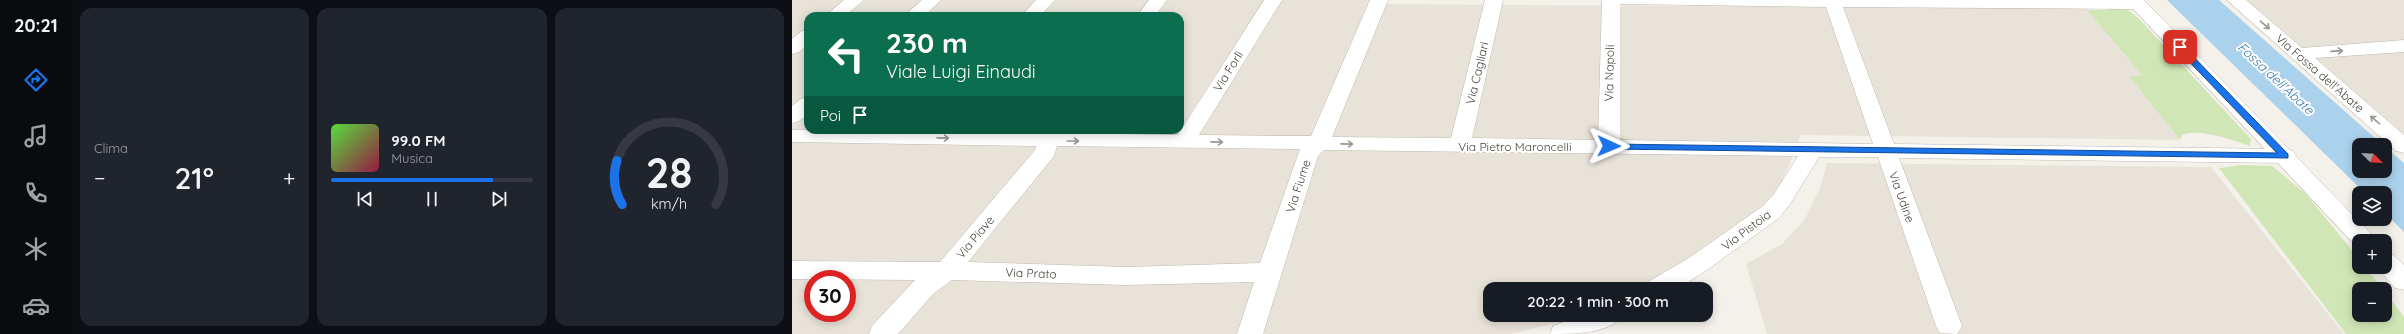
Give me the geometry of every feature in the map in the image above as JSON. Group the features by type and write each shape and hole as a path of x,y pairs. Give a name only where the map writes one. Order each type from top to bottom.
{"street":[{"path":"839,12 855,0"},
{"path":"917,12 932,0"},
{"path":"1034,12 1046,0"},
{"path":"1149,12 1158,0"},
{"name":"Via Forlì","path":"1184,142 1273,0"},
{"name":"Via Fiume","path":"1250,334 1308,153 1318,143 1379,0"},
{"name":"Via Cagliari","path":"1460,146 1494,0"},
{"name":"Via Napoli","path":"1609,146 1610,0"},
{"path":"1625,0 2136,2 2359,234"},
{"name":"Via Fossa dell'Abate","path":"2236,0 2404,146"},
{"name":"Via Udine","path":"1832,1 1949,326"},
{"path":"792,48 804,39"},
{"path":"2298,54 2404,46"},
{"path":"792,117 804,106"},
{"name":"Via Pietro Maroncelli","path":"792,136 913,134 1051,135 1184,142 1460,146 1609,146 2285,156"},
{"name":"Via Piave","path":"882,334 924,287 947,270 1046,151 1051,135"},
{"name":"Via Pistoia","path":"1668,282 1698,264 1771,212 1782,199 1813,149"},
{"path":"2392,268 2404,281"},
{"name":"Via Prato","path":"792,270 947,270 1126,276 1270,272"},
{"path":"1563,334 1593,322"}],"shaded area":[{"path":"792,0 1376,0 1375,4 1846,7 2079,0 2142,75 2130,76 2180,140 1801,135 1775,199 1657,282 1483,282 1483,322 1559,322 1511,334 792,334"},
{"path":"2236,0 2404,0 2404,146"},
{"path":"1827,163 2211,167 2344,334 1767,334 1746,264 1782,244 1805,219 1820,188"}],"green space":[{"path":"2116,5 2126,8 2139,19 2251,139 2250,146 2225,138 2198,133 2182,135 2180,140 2129,76 2142,75 2087,10 2106,10"},
{"path":"2243,165 2272,166 2305,193 2352,250 2352,274 2371,274 2377,282 2352,282 2352,322 2392,322 2392,301 2404,317 2404,334 2346,334 2219,168"}],"water":[{"name":"Fossa dell'Abate","path":"2167,0 2219,0 2375,138 2352,138 2352,178 2392,178 2392,153 2404,163 2404,232 2392,220 2392,186 2358,186"}],"route":[{"path":"1609,146 2285,156 2180,47"}]}
